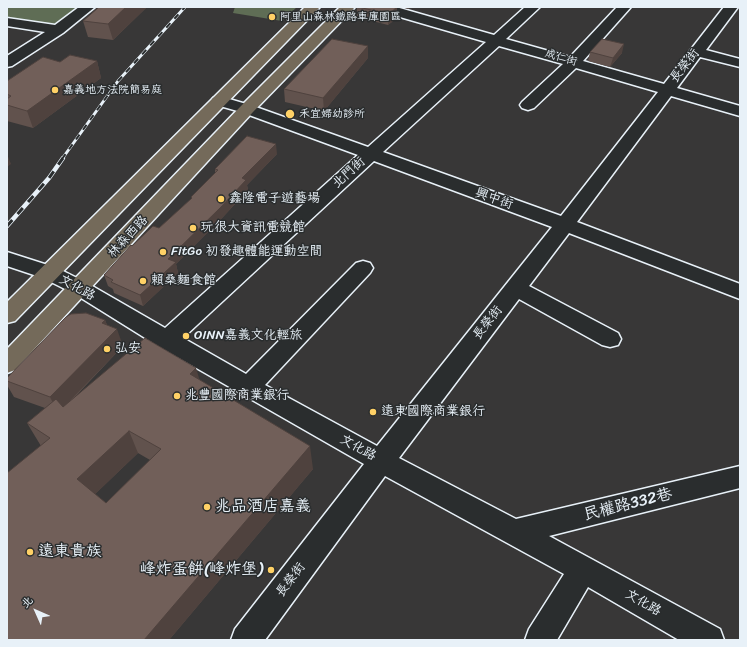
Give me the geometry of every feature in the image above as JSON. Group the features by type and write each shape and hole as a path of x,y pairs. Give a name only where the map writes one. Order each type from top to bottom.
{"main road":[{"path":"7,315 313,7"},
{"name":"林森西路","path":"7,364 247,109 348,7"}],"street":[{"path":"7,63 58,30 88,7"},
{"name":"成仁街","path":"381,7 740,111"},
{"name":"北門街","path":"166,340 533,7"},
{"path":"528,105 574,62 624,7"},
{"name":"長榮街","path":"246,640 380,461 516,288 731,7"},
{"path":"7,22 58,30"},
{"path":"696,52 740,63"},
{"path":"219,101 247,109"},
{"name":"興中街","path":"247,109 564,224 740,292"},
{"name":"文化路","path":"7,259 50,273 80,288 166,340 380,461 516,532 708,640"},
{"path":"248,387 363,268"},
{"path":"516,288 610,339"},
{"name":"民權路332巷","path":"516,532 740,477"},
{"path":"540,640 583,569"}],"green space":[{"path":"7,7 81,7 56,27 7,22"},
{"name":"阿里山森林鐵路車庫園區","path":"235,7 297,7 282,21 233,13"}],"building":[{"path":"99,7 126,7 108,24 83,21"},
{"path":"358,7 397,7 389,14"},
{"path":"332,39 368,46 323,98 284,89"},
{"path":"602,39 624,44 613,58 590,52"},
{"path":"70,55 97,61 27,111 7,105 7,99 11,96 7,94 7,81 43,57 60,62"},
{"path":"247,136 276,144 242,178 246,180 221,207 168,259 176,262 140,295 111,282 113,280 104,275 131,245 132,246 153,226 159,228 192,198 191,197 218,170 215,169"},
{"path":"86,313 105,320 102,323 117,329 50,397 7,381 7,378 66,317 71,314"},
{"path":"145,338 196,368 190,374 310,446 144,640 7,640 7,473 50,438 27,423 56,399 63,407","holes":["129,431 161,449 106,503 77,479"]}],"railway":[{"path":"62,159 118,81 185,7"},
{"path":"7,226 49,178 63,158"}],"place":[{"name":"阿里山森林鐵路車庫園區","path":"272,17"},
{"name":"嘉義地方法院簡易庭","path":"55,90"},
{"name":"禾宜婦幼診所","path":"290,114"},
{"name":"鑫隆電子遊藝場","path":"221,199"},
{"name":"玩很大資訊電競館","path":"193,228"},
{"name":"FitGo 初發趣體能運動空間","path":"163,252"},
{"name":"賴桑麵食館","path":"143,281"},
{"name":"OINN嘉義文化輕旅","path":"186,336"},
{"name":"弘安","path":"107,349"},
{"name":"兆豐國際商業銀行","path":"177,396"},
{"name":"遠東國際商業銀行","path":"373,412"},
{"name":"兆品酒店嘉義","path":"207,507"},
{"name":"遠東貴族","path":"30,552"},
{"name":"峰炸蛋餅(峰炸堡)","path":"271,570"}]}
